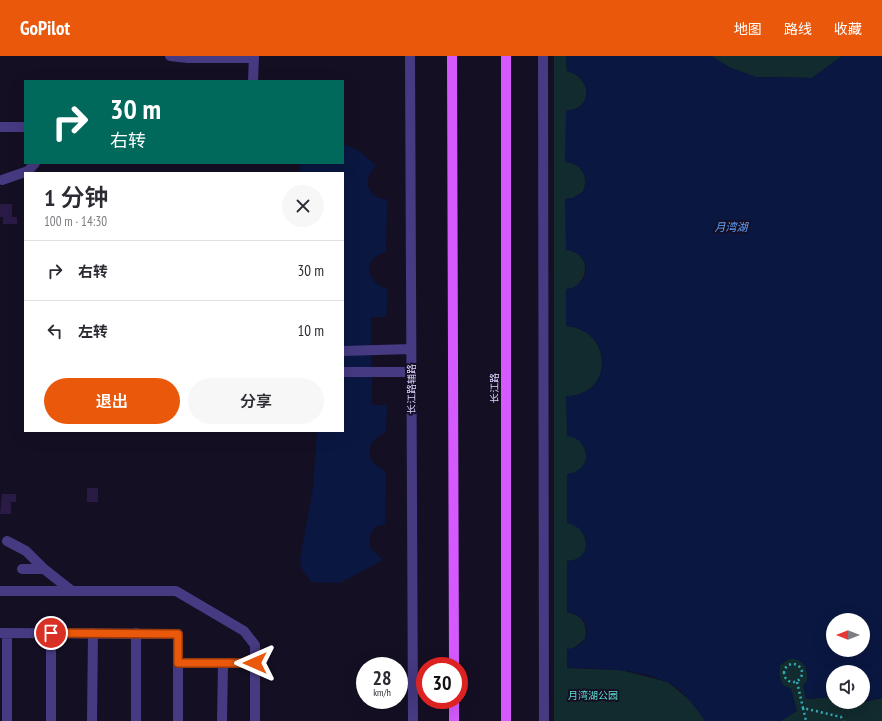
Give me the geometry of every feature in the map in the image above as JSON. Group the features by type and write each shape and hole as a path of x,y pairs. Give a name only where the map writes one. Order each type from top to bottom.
{"main road":[{"path":"452,56 454,657"},
{"name":"长江路","path":"506,56 506,721"},
{"path":"454,709 454,721"}],"street":[{"path":"175,56 254,57 253,80"},
{"name":"长江路辅路","path":"410,56 413,721"},
{"path":"543,56 544,721"},
{"path":"0,127 24,127"},
{"path":"25,172 35,164"},
{"path":"2,180 24,172"},
{"path":"344,350 411,349"},
{"path":"344,372 411,372"},
{"path":"6,541 26,551 44,569 72,591"},
{"path":"22,569 44,569"},
{"path":"0,591 176,591 244,631 255,645 255,721"},
{"path":"7,721 4,633 178,634 178,721"},
{"path":"51,633 51,721"},
{"path":"92,633 92,721"},
{"path":"136,633 136,721"},
{"path":"178,663 255,663"},
{"path":"222,721 223,663"}],"path":[{"path":"792,663 800,666 803,671 803,675 797,682 787,680 784,675 784,670 792,663"},
{"path":"797,682 806,721"},
{"path":"803,708 841,717 843,721"}],"green space":[{"name":"月湾湖公园","path":"554,56 566,56 567,71 575,74 581,80 585,86 586,92 585,99 581,105 575,109 566,111 572,162 580,167 585,178 583,192 573,198 566,199 574,251 583,259 585,270 581,281 572,289 566,326 582,330 593,338 600,349 602,362 600,375 593,385 582,393 566,396 574,436 580,441 586,453 584,464 581,468 576,472 568,474 574,524 583,534 586,541 586,547 581,557 575,560 567,561 567,612 577,615 583,621 586,634 585,639 574,648 567,668 621,670 668,682 693,703 705,721 554,721"},
{"path":"711,56 842,56 812,78 756,77 731,68"},
{"path":"790,658 797,659 802,662 807,672 808,679 807,699 826,698 826,709 870,709 870,701 882,698 882,721 781,721 797,710 787,688 782,684 779,675 780,665"}],"water":[{"name":"月湾湖","path":"566,56 711,56 731,68 756,77 812,78 842,56 882,56 882,698 870,700 870,665 826,665 826,698 806,699 803,686 808,679 806,667 800,661 790,659 780,665 779,677 784,686 791,688 797,711 781,721 705,721 678,689 673,685 655,677 617,670 567,668 567,649 576,647 582,643 586,637 587,631 586,624 582,619 576,614 567,612 567,561 575,560 581,556 585,550 586,544 585,537 581,531 575,526 567,523 567,474 576,472 582,467 586,455 585,448 581,442 575,438 567,436 566,396 582,393 594,385 600,375 602,362 600,349 593,338 582,330 566,326 566,289 575,287 581,282 585,277 586,270 585,263 581,257 575,252 566,250 565,199 573,198 583,192 585,186 583,172 580,168 571,163 565,162 566,111 575,109 581,105 585,99 586,92 585,86 575,74 567,71"},
{"path":"344,144 358,150 377,166 373,169 369,177 368,187 373,194 379,198 387,199 386,252 373,259 369,270 371,276 380,286 388,289 386,317 371,317 372,405 387,405 386,433 379,436 374,441 370,452 374,463 386,471 385,524 375,527 370,536 370,548 383,560 340,583 311,582 301,568 300,559 313,488 317,432 344,432 344,172 299,172 300,164 344,164"}],"building":[{"path":"0,204 12,204 12,217 17,217 17,224 3,224 3,217 0,217"},
{"path":"87,488 98,488 98,502 87,502"},
{"path":"2,494 16,494 16,502 11,502 11,514 0,514"}],"route":[{"path":"51,633 178,634 178,663 255,663"}]}
